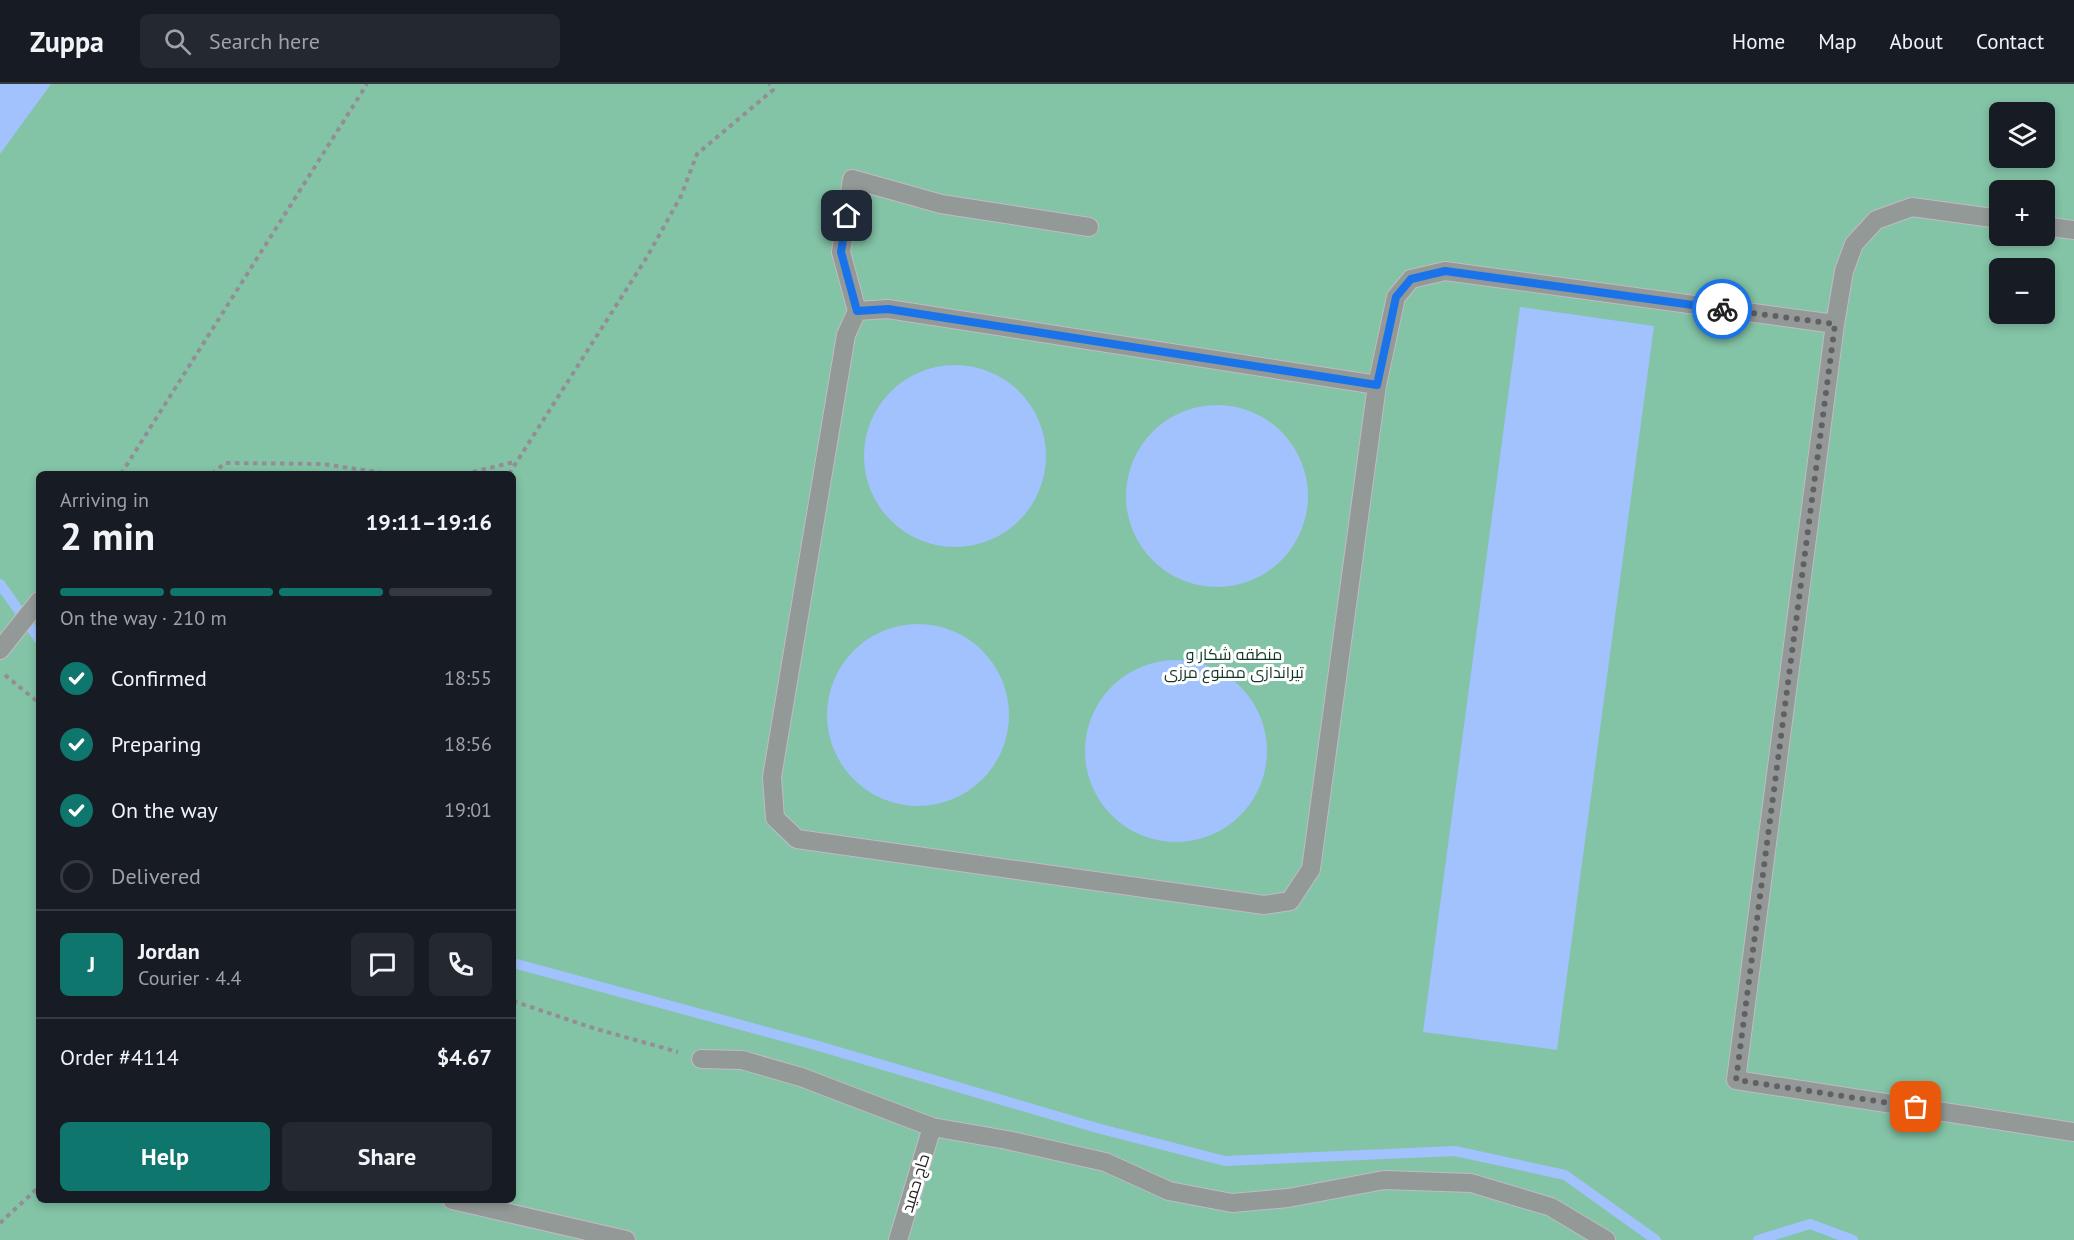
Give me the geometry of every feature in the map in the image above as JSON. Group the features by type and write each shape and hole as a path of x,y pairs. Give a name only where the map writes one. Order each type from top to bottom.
{"street":[{"path":"1089,227 942,204 852,179 841,252 857,311 846,336 772,777 775,818 797,839 1264,905 1290,901 1311,869 1377,385 1396,297 1411,279 1445,271 1835,324"},
{"path":"1989,218 1912,207 1876,220 1854,243 1844,271 1835,324 1736,1080 2074,1132"},
{"path":"2055,227 2074,230"},
{"path":"857,311 888,309 1377,385"},
{"path":"1,650 36,605"},
{"path":"700,1059 741,1060 781,1071 932,1127 1007,1140 1105,1162 1169,1191 1232,1203 1288,1198 1384,1180 1472,1183 1551,1207 1606,1240"},
{"name":"حاج حمید","path":"898,1240 932,1127"},
{"path":"465,1203 626,1240"}],"path":[{"path":"123,471 367,84"},
{"path":"510,471 590,350 647,257 681,196 697,154 773,90 769,84"},
{"path":"477,471 515,462"},
{"path":"217,471 225,464 323,464 370,471"},
{"path":"0,671 36,701"},
{"path":"516,1002 592,1028 700,1059"},
{"path":"0,1223 36,1190"}],"green space":[{"name":"منطقه شکار و تیراندازی ممنوع مرزی","path":"0,84 2074,84 2074,1240 0,1240"}],"water":[{"path":"0,84 51,84 0,154"},
{"path":"1520,307 1654,326 1557,1050 1423,1032"},
{"path":"955,365 973,366 990,372 1006,380 1020,391 1031,405 1039,421 1045,438 1045,474 1039,491 1031,507 1020,521 1006,532 990,540 973,546 955,547 937,546 920,540 904,532 890,521 879,507 871,491 865,474 864,456 865,438 871,421 879,405 890,391 904,380 920,372 937,366"},
{"path":"1217,405 1235,406 1252,412 1268,420 1282,431 1293,445 1301,461 1307,478 1307,514 1301,531 1293,547 1282,561 1268,572 1252,580 1235,586 1217,587 1199,586 1182,580 1166,572 1152,561 1141,547 1133,531 1127,514 1126,496 1127,478 1133,461 1141,445 1152,431 1166,420 1182,412 1199,406"},
{"path":"918,624 936,625 953,631 969,639 983,650 994,664 1002,680 1008,697 1008,733 1002,750 994,766 983,780 969,791 953,799 936,805 918,806 900,805 883,799 867,791 853,780 842,766 834,750 828,733 827,715 828,697 834,680 842,664 853,650 867,639 883,631 900,625"},
{"path":"1176,660 1194,661 1211,667 1227,675 1241,686 1252,700 1260,716 1266,733 1266,769 1260,786 1252,802 1241,816 1227,827 1211,835 1194,841 1176,842 1158,841 1141,835 1125,827 1111,816 1100,802 1092,786 1086,769 1085,751 1086,733 1092,716 1100,700 1111,686 1125,675 1141,667 1158,661"}],"waterway":[{"path":"0,584 36,635"},
{"path":"516,964 815,1045 1097,1128 1225,1161 1455,1151 1565,1175 1656,1240"},
{"path":"1758,1240 1810,1224 1853,1240"}],"way so far":[{"path":"1722,309 1835,324 1736,1080 1916,1107"}],"route":[{"path":"847,216 841,252 857,311 888,309 1377,385 1396,297 1411,279 1445,271 1722,309"}]}
